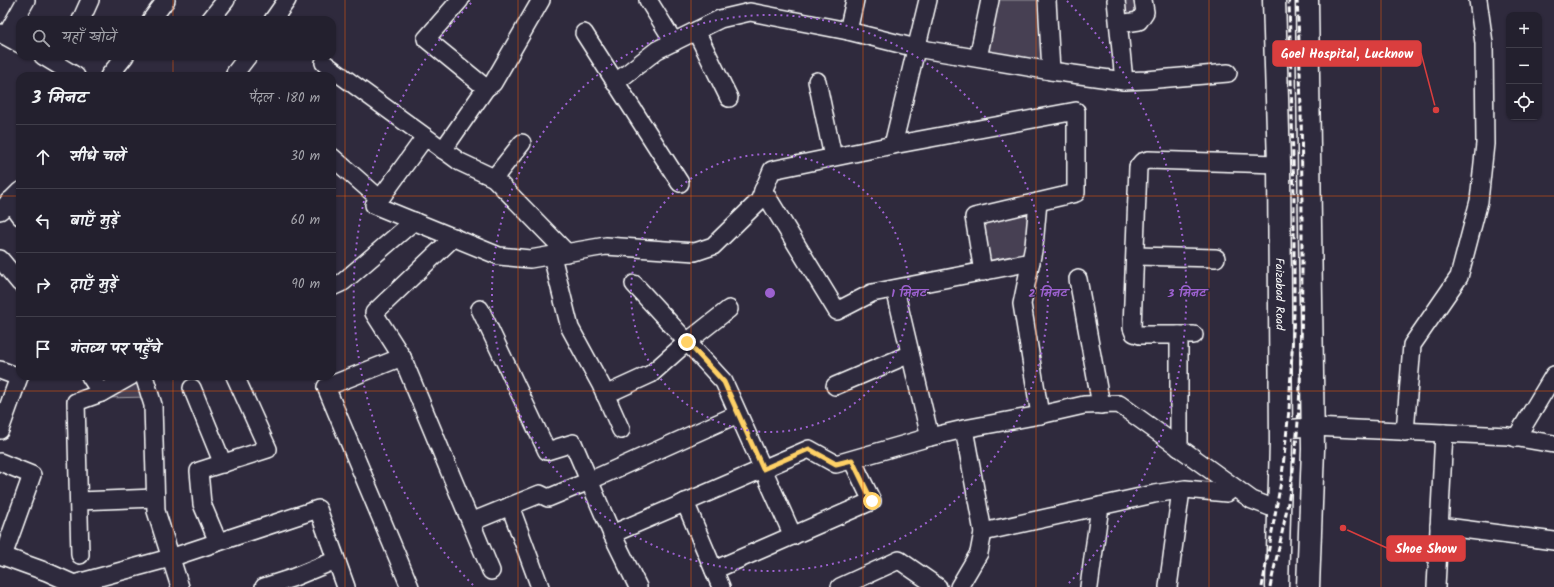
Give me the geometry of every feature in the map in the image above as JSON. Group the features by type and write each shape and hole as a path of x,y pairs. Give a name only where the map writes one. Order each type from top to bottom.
{"main road":[{"name":"Faizabad Road","path":"1274,0 1279,164 1281,429 1276,587"},
{"path":"1307,0 1313,427 1308,587"}],"street":[{"path":"19,16 26,0"},
{"path":"82,16 89,0"},
{"path":"155,16 166,0"},
{"path":"213,16 226,0"},
{"path":"276,16 287,0"},
{"path":"443,150 486,88 493,83 541,0"},
{"path":"648,0 674,42"},
{"path":"848,31 855,0"},
{"path":"893,144 928,0"},
{"path":"978,58 990,0"},
{"path":"1047,0 1051,71"},
{"path":"1116,0 1124,81"},
{"path":"1119,24 1139,21 1145,12 1144,0"},
{"path":"1405,432 1412,345 1459,277 1479,201 1485,144 1484,43 1478,0"},
{"path":"450,4 426,39 486,88"},
{"path":"615,83 657,50 720,19 750,12 848,31 916,48 1051,71 1124,81 1228,73"},
{"path":"9,38 16,22"},
{"path":"696,31 729,98"},
{"path":"584,33 680,183"},
{"path":"113,72 121,60"},
{"path":"236,72 245,60"},
{"path":"61,61 72,72"},
{"path":"324,63 460,162 494,178 559,254 570,328 606,395 621,430"},
{"path":"817,81 834,157"},
{"path":"425,137 374,205 500,256 530,260 606,246 695,252 713,246 759,201 772,170 893,144 1076,111 1076,193 974,217 983,272"},
{"path":"494,178 522,143"},
{"path":"336,160 380,199"},
{"path":"1179,448 1186,335 1140,335 1134,333 1132,328 1136,256 1138,167 1142,162 1148,160 1279,164"},
{"path":"763,190 836,311 872,294 1031,262"},
{"path":"10,201 16,210"},
{"path":"1038,202 1034,246 1022,304 1040,415"},
{"path":"336,280 414,221"},
{"path":"454,237 374,313 402,357 491,571"},
{"path":"1136,256 1216,258"},
{"path":"0,259 16,278"},
{"path":"1078,279 1101,405"},
{"path":"634,284 724,382 792,536"},
{"path":"895,289 930,437"},
{"path":"480,309 547,451 573,443 612,534 638,587"},
{"path":"606,395 651,374 687,342 729,309"},
{"path":"835,386 910,354"},
{"path":"402,357 326,387 410,587"},
{"path":"0,370 16,376"},
{"path":"1516,438 1554,375"},
{"path":"0,430 18,380"},
{"path":"93,380 101,393"},
{"path":"80,555 76,402 101,393 124,380"},
{"path":"145,380 153,405 156,511 180,587"},
{"path":"218,542 202,504 199,471 268,449 237,380"},
{"path":"192,388 223,464"},
{"path":"612,534 809,449 836,464 930,437 1084,405 1119,404 1252,500 1278,510"},
{"path":"471,522 540,494 548,498 738,414"},
{"path":"1281,429 1313,427 1444,433 1516,438 1554,444"},
{"path":"958,587 979,553 983,532 964,429"},
{"path":"1436,587 1444,433"},
{"path":"714,570 872,501 852,460"},
{"path":"0,462 32,475 1,555 48,580 74,584 170,558 318,509 346,587"},
{"path":"983,532 1181,490 1227,493 1233,487"},
{"path":"1168,587 1181,490"},
{"path":"79,501 155,498"},
{"path":"685,502 721,587"},
{"path":"510,506 540,587"},
{"path":"1089,587 1100,506"},
{"path":"1439,526 1554,541"},
{"path":"264,587 292,578 336,560"},
{"path":"840,587 899,560 938,587"}],"shaded area":[{"path":"994,0 1043,0 1047,66 982,55"},
{"path":"1119,0 1137,0 1139,16 1121,19"},
{"path":"1034,208 1028,258 985,268 977,220"},
{"path":"131,380 139,380 148,397 106,398"}],"railway":[{"path":"1262,587 1282,476 1289,410 1294,313 1294,196 1289,0"},
{"path":"1270,587 1290,491 1298,426 1301,349 1302,170 1297,0"}],"place":[{"name":"Goel Hospital, Lucknow","path":"1436,110"},
{"name":"Shoe Show","path":"1343,528"}],"route":[{"path":"687,342 724,382 763,469 809,449 836,464 852,460 872,501"}]}
